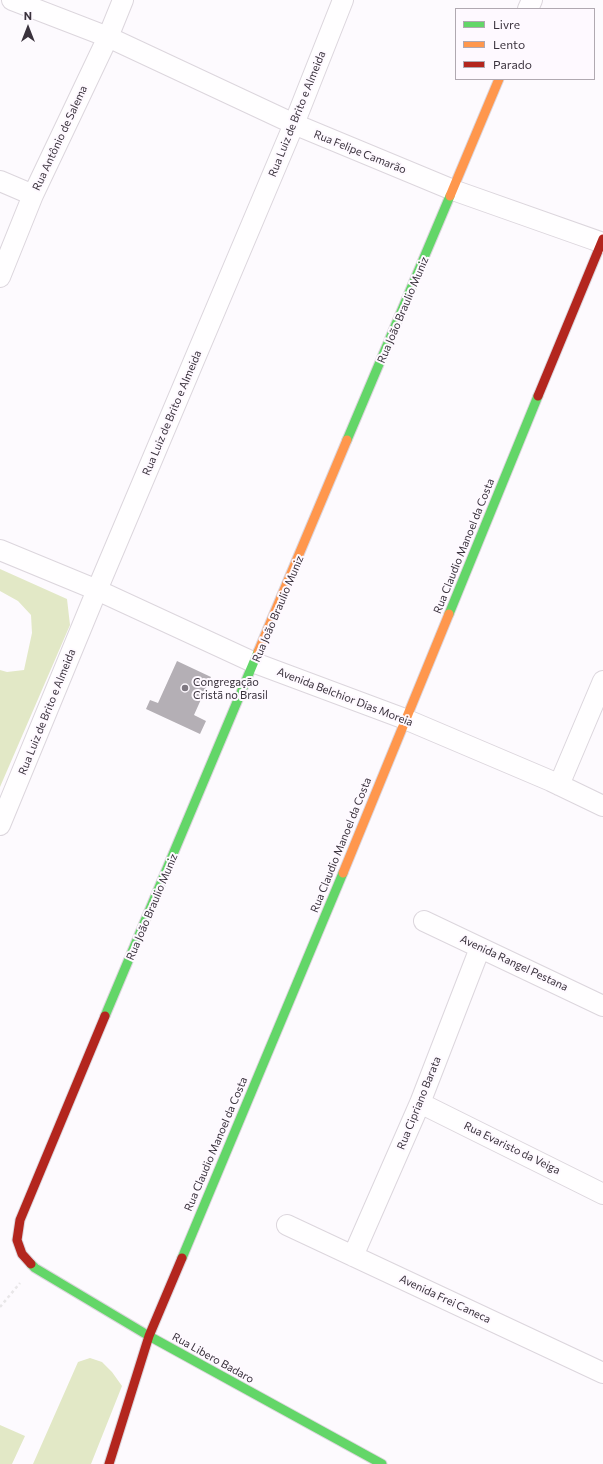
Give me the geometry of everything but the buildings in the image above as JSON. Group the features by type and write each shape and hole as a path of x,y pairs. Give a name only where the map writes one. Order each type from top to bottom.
{"street":[{"name":"Rua Felipe Camarão","path":"12,0 108,37 294,124 453,190 602,241"},
{"name":"Rua Antônio de Salema","path":"0,277 33,195 108,37 123,0"},
{"name":"Rua Luiz de Brito e Almeida","path":"0,825 97,590 294,124 343,0"},
{"name":"Rua João Braulio Muniz","path":"35,1268 22,1254 17,1240 20,1220 499,80"},
{"path":"0,181 33,195"},
{"name":"Rua Claudio Manoel da Costa","path":"109,1464 149,1336 332,900 602,241"},
{"name":"Avenida Belchior Dias Moreia","path":"0,550 97,590 255,663 405,719 559,785 603,806"},
{"path":"559,785 603,681"},
{"name":"Avenida Rangel Pestana","path":"424,921 603,1006"},
{"name":"Rua Cipriano Barata","path":"353,1256 420,1103 480,948"},
{"name":"Rua Evaristo da Veiga","path":"420,1103 603,1194"},
{"name":"Avenida Frei Caneca","path":"287,1225 603,1373"},
{"name":"Rua Libero Badaro","path":"35,1268 149,1336 382,1464"}],"path":[{"path":"0,1307 14,1289 35,1268"}],"green space":[{"path":"0,569 67,599 70,625 0,787 0,670 7,672 24,670 32,633 31,615 18,601 0,591"},
{"path":"90,1358 102,1362 112,1372 122,1386 91,1464 33,1464 78,1362"},
{"path":"0,1425 25,1436 12,1464 0,1464"}],"traffic: fast":[{"path":"347,440 450,196"},
{"path":"449,614 538,396"},
{"path":"105,1016 258,652"},
{"path":"182,1258 343,873"},
{"path":"31,1264 35,1268 149,1336 382,1464"}],"traffic: slow":[{"path":"450,196 499,80"},
{"path":"258,652 347,440"},
{"path":"343,873 449,614"}],"traffic: jam":[{"path":"538,396 603,239"},
{"path":"31,1264 22,1254 17,1240 20,1220 105,1016"},
{"path":"109,1464 149,1336 182,1258"}],"place":[{"name":"Congregação Cristã no Brasil","path":"185,688"}]}
